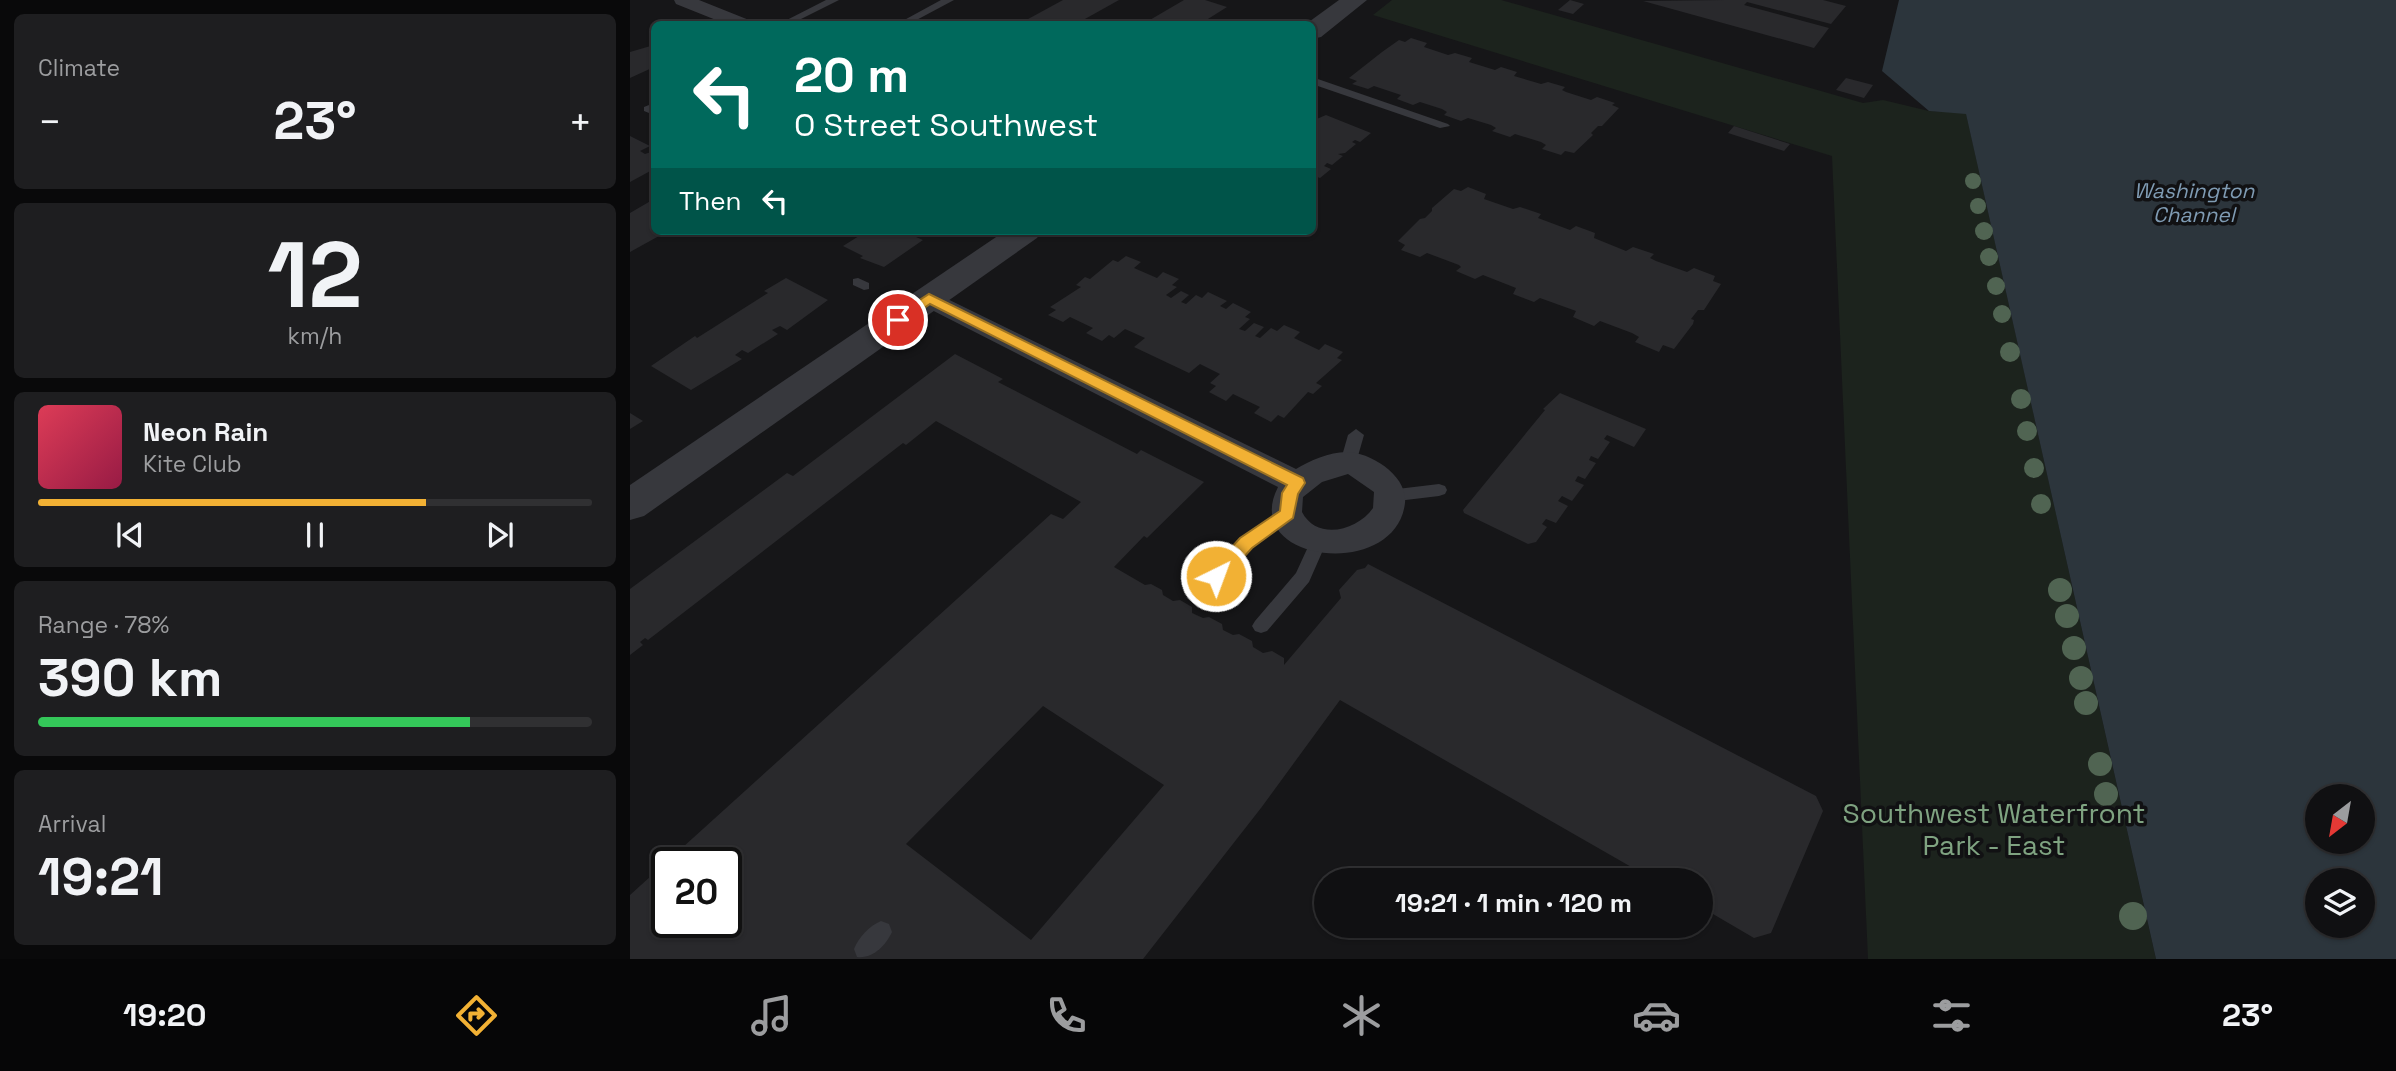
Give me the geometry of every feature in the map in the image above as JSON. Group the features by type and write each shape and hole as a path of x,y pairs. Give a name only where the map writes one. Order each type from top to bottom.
{"street":[{"path":"1316,29 1355,0"},
{"path":"683,1 734,21"},
{"path":"630,505 1020,235"},
{"path":"929,298 1297,483"},
{"path":"1352,449 1385,484 1390,496 1388,509 1381,522 1354,540 1337,543 1320,541 1304,536 1293,526 1288,514 1290,493 1297,483 1352,449"}],"lane":[{"path":"790,21 834,0"},
{"path":"908,21 949,0"},
{"path":"1316,81 1444,126"},
{"path":"1390,496 1439,490"},
{"path":"1201,593 1246,543 1288,514"},
{"path":"1261,626 1303,577 1320,541"},
{"path":"865,948 881,932"}],"green space":[{"name":"Southwest Waterfront Park - East","path":"1392,0 1501,0 1863,103 1883,100 1929,111 1966,113 2156,959 1868,959 1832,156 1373,15"}],"water":[{"name":"Washington Channel","path":"1899,0 2396,0 2396,959 2156,959 1966,114 1929,111 1882,71"}],"building":[{"path":"1063,0 1119,0 1081,21 1024,21"},
{"path":"1184,0 1205,0 1227,7 1205,21 1148,21"},
{"path":"1570,0 1584,4 1573,14 1558,10"},
{"path":"1823,0 1846,6 1831,24 1747,2 1744,5 1829,28 1814,48 1643,1"},
{"path":"1411,38 1427,43 1424,47 1448,55 1455,53 1472,58 1469,62 1495,70 1501,67 1517,72 1514,76 1541,84 1548,82 1565,87 1562,90 1591,100 1597,97 1615,103 1612,105 1619,108 1602,126 1598,126 1591,133 1593,135 1574,153 1565,151 1561,155 1542,149 1546,145 1541,142 1515,134 1510,137 1492,131 1496,128 1491,125 1468,118 1461,121 1444,115 1447,112 1442,109 1420,102 1413,105 1397,99 1401,95 1374,86 1368,89 1352,84 1357,81 1349,78 1382,52 1399,40 1405,42"},
{"path":"651,46 651,68 630,78 630,52"},
{"path":"1846,78 1873,85 1864,98 1836,90"},
{"path":"1326,115 1371,133 1360,142 1352,142 1356,144 1345,153 1338,154 1343,156 1332,165 1327,163 1324,166 1331,169 1320,178 1316,176 1316,119"},
{"path":"1734,126 1790,144 1784,151 1728,133"},
{"path":"630,136 650,146 640,151 645,154 651,152 651,171 630,182"},
{"path":"1468,187 1486,194 1484,199 1513,209 1520,207 1541,214 1538,218 1570,230 1576,226 1595,233 1594,238 1626,251 1633,247 1654,254 1650,258 1687,272 1694,268 1715,276 1713,281 1721,284 1704,310 1698,310 1691,319 1694,320 1693,324 1674,349 1663,345 1659,352 1635,342 1639,337 1632,333 1600,321 1594,326 1573,317 1576,311 1540,298 1534,302 1513,294 1516,288 1483,275 1475,279 1456,271 1461,267 1459,265 1427,253 1420,257 1401,250 1405,245 1398,241 1420,219 1425,218 1432,208 1454,189 1461,191"},
{"path":"651,201 651,235 661,235 630,252 630,213"},
{"path":"861,235 919,235 916,237 923,240 884,267 860,258 863,256 843,246"},
{"path":"1126,256 1141,262 1134,268 1157,278 1163,272 1179,279 1172,285 1177,287 1166,295 1171,298 1181,291 1189,295 1181,302 1186,304 1196,295 1202,298 1208,292 1227,301 1220,306 1226,309 1233,303 1251,312 1245,317 1250,319 1239,329 1245,331 1254,323 1264,327 1255,336 1260,338 1271,328 1277,331 1284,325 1300,332 1294,338 1319,350 1325,344 1343,352 1337,358 1342,360 1316,383 1322,386 1313,394 1308,392 1284,418 1278,415 1271,422 1254,413 1260,407 1233,394 1226,401 1209,392 1216,386 1210,383 1220,374 1200,364 1189,373 1134,347 1145,338 1125,329 1114,338 1109,335 1102,341 1086,333 1093,328 1070,317 1063,322 1048,315 1056,310 1050,307 1081,287 1076,285 1085,277 1090,279 1113,260 1118,262"},
{"path":"786,278 828,300 787,330 780,326 772,330 778,334 748,353 742,350 735,355 742,359 691,390 651,366 695,336 697,338 768,293 764,291"},
{"path":"955,354 1003,379 998,382 1137,454 1141,450 1204,482 1114,567 1145,585 1151,584 1162,590 1163,595 1173,601 1180,600 1192,607 1192,613 1222,624 1223,630 1252,641 1253,647 1263,653 1272,651 1284,658 1284,665 1341,598 1339,590 1357,570 1368,564 1816,796 1823,811 1771,933 1754,938 1713,914 1713,868 1633,868 1340,700 1261,808 1143,959 630,959 630,895 651,876 651,938 742,938 742,847 683,847 1051,514 1063,519 1081,502 936,421 906,445 903,443 648,640 645,638 640,642 643,645 630,655 630,589 787,473 793,476","holes":["1043,706 1164,785 1031,940 906,844"]},
{"path":"1560,393 1646,429 1634,447 1607,435 1604,439 1610,442 1598,459 1591,456 1589,460 1596,463 1585,479 1578,476 1575,481 1584,485 1572,501 1562,496 1558,501 1568,506 1556,523 1546,519 1542,524 1547,527 1536,542 1528,544 1464,513 1463,510 1545,410 1543,409"},
{"path":"630,413 643,421 630,429"}],"route":[{"path":"898,320 929,298 1297,483 1287,503 1288,514 1246,543 1216,576"}]}
